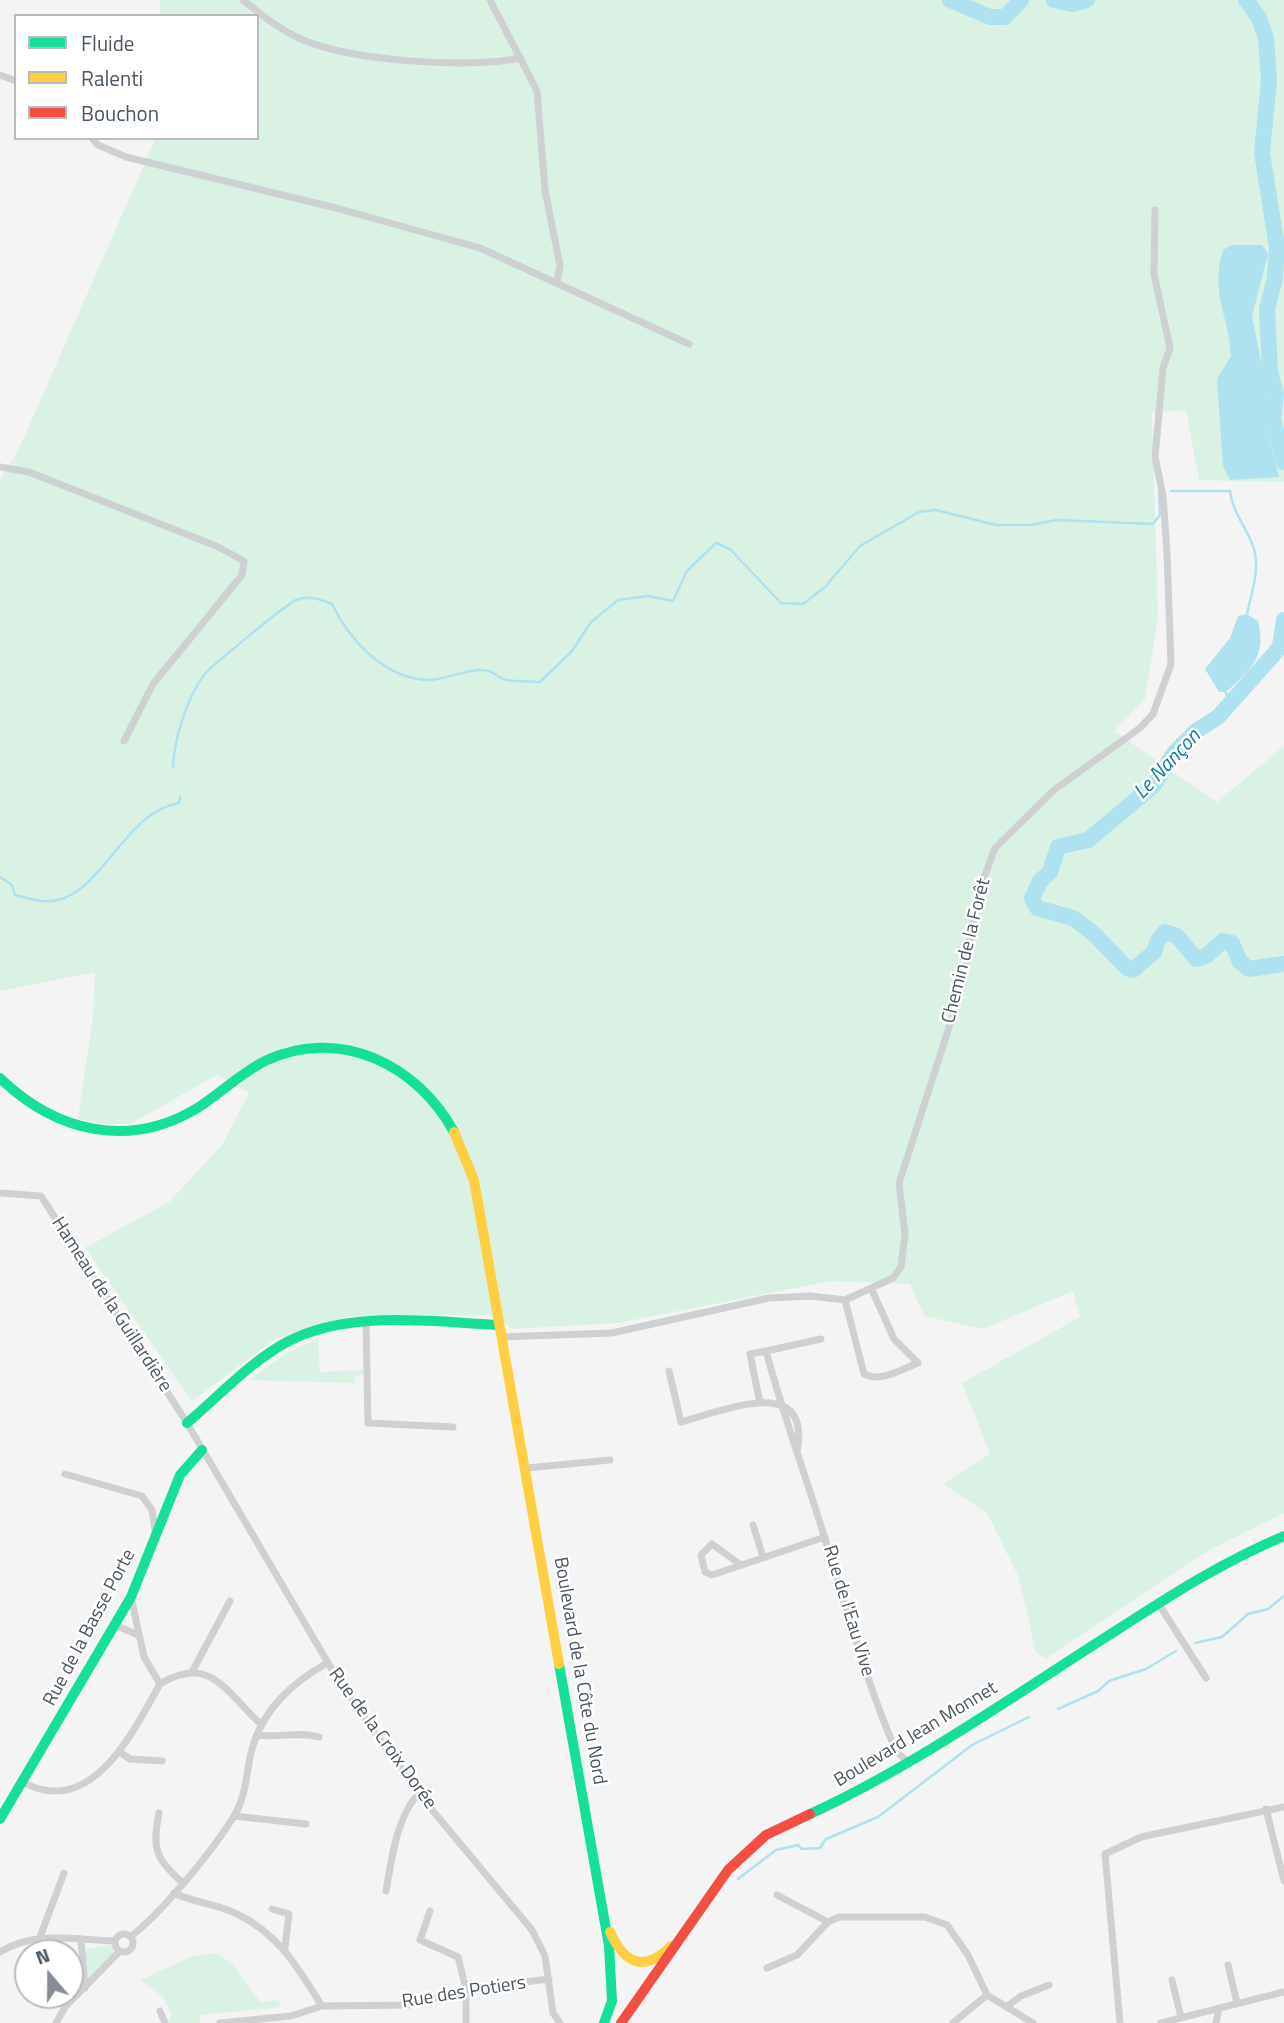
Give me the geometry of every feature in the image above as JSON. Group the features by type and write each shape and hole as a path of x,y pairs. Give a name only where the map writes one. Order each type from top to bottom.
{"main road":[{"name":"Boulevard de la Côte du Nord","path":"0,1078 32,1108 52,1118 100,1132 125,1131 175,1119 271,1059 299,1051 327,1049 351,1052 398,1068 427,1090 441,1105 466,1149 527,1468 609,1946 612,2001 604,2023"},
{"path":"187,1423 288,1341 320,1328 366,1323 499,1325"},
{"name":"Rue de la Basse Porte","path":"0,1819 24,1783 131,1597 156,1541 180,1475 202,1450"},
{"name":"Boulevard Jean Monnet","path":"621,2023 718,1883 742,1854 766,1835 839,1803 909,1763 1158,1604 1238,1556 1284,1536"},
{"path":"603,1915 624,1956 641,1964 651,1962 666,1952 718,1883"}],"street":[{"path":"243,0 287,32 334,50 473,64 521,58"},
{"path":"490,0 537,91 545,190 560,266 557,282"},
{"path":"94,140 98,145 126,158 336,208 480,248 689,344"},
{"name":"Chemin de la Forêt","path":"501,1337 612,1333 769,1298 810,1296 845,1300 872,1290 893,1278 901,1266 905,1234 899,1183 962,987 979,891 995,848 1054,790 1140,729 1153,714 1171,664 1163,496 1155,457 1163,368 1170,348 1154,274 1155,210"},
{"path":"0,467 30,472 216,546 244,561 243,575 153,684 124,741"},
{"name":"Hameau de la Guillardière","path":"0,1193 41,1196 202,1450"},
{"path":"845,1300 864,1374 870,1377 883,1376 918,1363 894,1339 872,1290"},
{"path":"366,1323 368,1423 453,1427"},
{"path":"760,1403 750,1354 821,1339"},
{"name":"Rue de l'Eau Vive","path":"766,1351 779,1403 825,1537 854,1637 896,1751 909,1763"},
{"path":"669,1371 681,1422 760,1403 779,1403"},
{"name":"Rue de l'Eau Vive","path":"779,1403 794,1412 799,1425 797,1453"},
{"name":"Rue de la Croix Dorée","path":"202,1450 327,1663 419,1793 532,1930 545,1956 553,2013 560,2023"},
{"path":"527,1468 610,1460"},
{"path":"65,1474 142,1496 152,1510 156,1541"},
{"path":"753,1525 764,1557"},
{"path":"741,1565 712,1544 701,1555 705,1572 712,1575 825,1537"},
{"path":"131,1597 144,1657 160,1684"},
{"path":"192,1672 230,1601"},
{"path":"1158,1604 1206,1678"},
{"path":"115,1625 138,1635"},
{"path":"130,1937 143,1928 183,1883 234,1816 243,1796 261,1724 286,1692 302,1677 327,1663"},
{"path":"24,1783 50,1791 76,1786 109,1765 121,1753 160,1684 177,1674 192,1672 223,1684 261,1724"},
{"path":"257,1735 276,1737 302,1732 319,1737"},
{"path":"121,1753 130,1759 162,1761"},
{"path":"386,1891 392,1856 408,1805 419,1793"},
{"path":"1120,2023 1105,1854 1141,1837 1284,1807"},
{"path":"1266,1809 1284,1881"},
{"path":"159,1813 154,1840 161,1862 183,1883"},
{"path":"234,1816 306,1824"},
{"path":"40,1937 64,1873"},
{"path":"174,1893 236,1913 270,1933 285,1948 322,2006"},
{"path":"777,1895 828,1922"},
{"path":"272,1909 289,1914 285,1948"},
{"path":"430,1911 420,1940 458,1957 466,1989 466,2023"},
{"path":"768,1968 797,1955 828,1922 839,1917 925,1917 947,1926 968,1955 987,1995 1033,2023"},
{"path":"84,1940 115,1941 123,1934 130,1937"},
{"path":"0,1952 17,1942 40,1937 67,1939"},
{"path":"56,2023 65,2007 120,1951 131,1948 130,1937"},
{"path":"115,1941 120,1951"},
{"path":"1228,1965 1237,2003"},
{"path":"84,1976 85,1988"},
{"name":"Rue des Potiers","path":"220,2023 291,2016 322,2006 412,2004 466,1989 549,1979"},
{"path":"1172,1980 1181,2017"},
{"path":"1006,2007 1021,1996 1049,1985"},
{"path":"1161,2023 1284,1992"},
{"path":"953,2023 987,1995"},
{"path":"1216,2023 1219,2008"},
{"path":"160,2011 165,2023"}],"green space":[{"path":"160,0 1284,0 1284,482 1199,480 1186,410 1152,413 1158,617 1145,699 1114,731 1217,802 1284,746 1284,1513 1211,1549 1046,1658 1036,1653 1019,1578 987,1513 943,1484 990,1454 962,1383 1080,1317 1073,1291 983,1329 924,1316 910,1284 830,1281 618,1323 512,1329 492,1315 350,1316 275,1339 192,1401 85,1248 169,1202 222,1145 249,1093 217,1075 130,1124 105,1124 78,1119 93,1017 95,972 0,991 0,480 17,453 155,140 259,140 259,14 160,14"},
{"path":"318,1338 320,1372 363,1370 363,1375 355,1376 355,1383 249,1380 288,1352"},
{"path":"109,1945 113,1947 113,1955 88,1979 84,1954 87,1949"},
{"path":"217,1953 234,1966 260,2002 278,1999 281,2007 201,2015 200,2023 168,2023 172,2015 163,1997 140,1980 193,1956"}],"water":[{"path":"1232,245 1262,245 1268,254 1252,316 1268,397 1266,424 1279,477 1230,480 1223,466 1217,379 1231,356 1218,279 1223,250"},
{"path":"1247,614 1258,621 1258,653 1243,677 1226,692 1219,692 1205,669 1230,638 1238,616"}],"waterway":[{"name":"Le Nançon","path":"950,0 990,17 1005,17 1021,0"},
{"name":"Le Nançon","path":"1054,0 1072,4 1087,0"},
{"name":"Le Nançon","path":"1246,0 1259,18 1266,38 1269,80 1262,153 1277,247 1275,278 1267,309 1270,372 1276,395 1273,419 1284,462"},
{"path":"173,767 182,719 204,675 296,600 314,598 332,604 359,644 371,656 399,673 430,680 483,670 507,680 540,682 572,651 591,622 618,600 648,596 673,601 687,571 716,543 730,549 781,603 803,604 825,587 860,546 919,512 936,510 996,525 1030,525 1057,520 1153,524 1160,515 1159,491"},
{"path":"1171,491 1230,491 1255,553 1255,576 1247,614"},
{"name":"Le Nançon","path":"1284,620 1280,646 1218,717 1196,731 1174,753 1154,785 1088,840 1058,847 1050,872 1040,881 1032,898 1037,908 1073,918 1093,933 1127,968 1133,970 1154,952 1158,940 1165,932 1177,936 1196,959 1206,956 1223,941 1232,943 1240,962 1249,969 1284,964"},
{"path":"1225,691 1231,703"},
{"path":"0,877 12,885 15,895 42,901 62,899 79,890 95,875 141,823 159,810 179,803 180,797"},
{"path":"1195,1643 1222,1637 1248,1614 1268,1609 1284,1596"},
{"path":"1058,1709 1098,1691 1109,1681 1146,1669 1176,1651"},
{"path":"738,1879 776,1850 798,1845 802,1849 820,1848 826,1839 878,1817 972,1745 1029,1717"}],"traffic: fast":[{"path":"0,1078 22,1097 69,1122 95,1129 120,1131 147,1128 173,1120 199,1107 265,1061 293,1051 321,1048 348,1050 397,1070 419,1087 438,1108 454,1132"},
{"path":"187,1423 260,1359 287,1342 311,1332 363,1321 419,1320 499,1325"},
{"path":"0,1819 131,1597 180,1475 202,1450"},
{"path":"810,1814 928,1751 1198,1579 1284,1536"},
{"path":"559,1664 609,1946 612,2001 604,2023"}],"traffic: slow":[{"path":"454,1132 474,1180 559,1664"},
{"path":"610,1932 622,1951 636,1961 652,1960 671,1946"}],"traffic: jam":[{"path":"621,2023 728,1870 766,1835 810,1814"}]}
